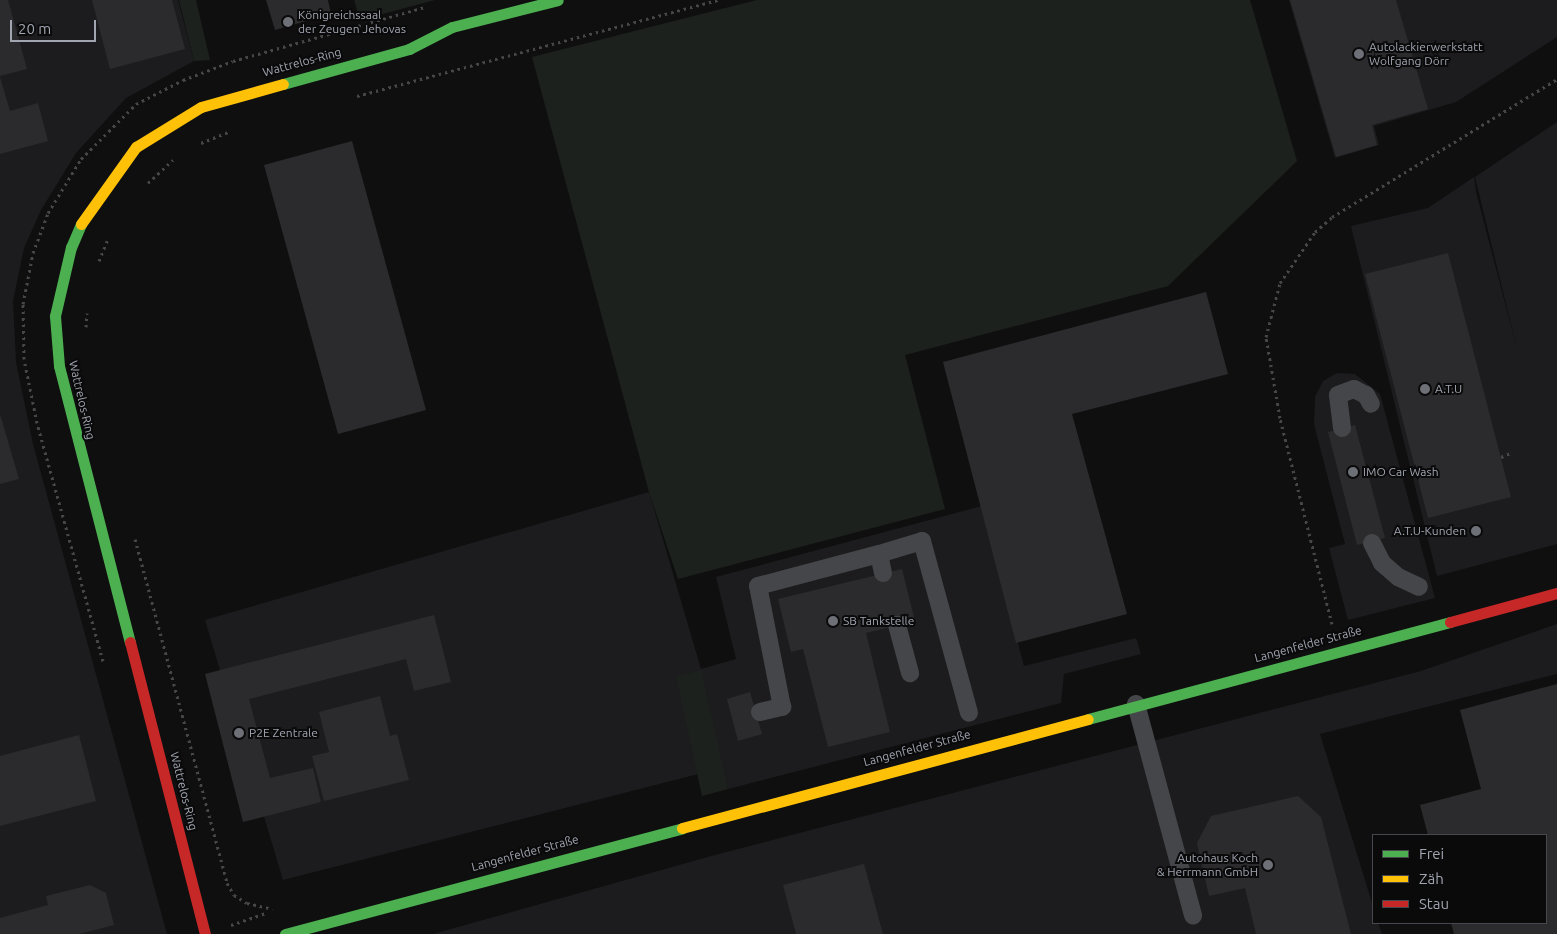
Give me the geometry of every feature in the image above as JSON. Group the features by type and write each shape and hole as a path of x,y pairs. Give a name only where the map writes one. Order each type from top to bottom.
{"street":[{"name":"Wattrelos-Ring","path":"205,934 59,366 55,316 71,247 85,215 136,147 201,107 408,49 452,27 558,0"},
{"name":"Langenfelder Straße","path":"285,934 1136,704 1557,593"}],"lane":[{"path":"1342,428 1338,394 1354,389 1366,395 1371,404"},
{"path":"760,712 782,707 758,586 922,541 969,713"},
{"path":"1372,543 1382,563 1398,577 1419,587"},
{"path":"879,554 884,573"},
{"path":"897,626 910,673"},
{"path":"1136,704 1193,915"}],"path":[{"path":"355,96 718,0"},
{"path":"105,670 37,423 24,359 23,304 33,253 48,213 81,159 136,104 183,80 233,61 432,5"},
{"path":"1333,627 1280,418 1266,336 1280,283 1314,232 1332,217 1557,79"},
{"path":"194,146 237,128"},
{"path":"145,186 181,154"},
{"path":"96,268 112,230"},
{"path":"86,330 89,303"},
{"path":"1501,457 1511,453"},
{"path":"134,536 227,883 234,895 247,903 277,910"},
{"path":"224,928 262,914"}],"shaded area":[{"path":"0,0 178,0 194,61 126,98 76,153 41,210 24,248 13,301 16,362 33,444 167,934 0,934"},
{"path":"179,0 196,0 210,60 194,61"},
{"path":"354,0 435,0 360,20"},
{"path":"757,0 1250,0 1297,161 1168,286 905,355 945,509 678,579 649,492 532,57"},
{"path":"1289,0 1557,0 1557,37 1456,102 1374,126 1379,145 1335,158"},
{"path":"1557,122 1557,544 1437,576 1351,226 1428,208 1474,177 1476,192 1517,349 1475,177"},
{"path":"1337,373 1355,374 1380,394 1435,598 1348,620 1329,548 1345,544 1314,424 1315,397 1323,381"},
{"path":"649,492 701,669 736,659 716,577 982,506 1024,666 1136,638 1141,654 1064,674 1061,703 728,789 722,768 283,880 205,620"},
{"path":"1557,624 1557,674 1320,734 1372,903 1372,924 1378,924 1382,934 433,934 715,855 1421,671"},
{"path":"701,670 728,789 702,796 676,676"}],"building":[{"path":"0,0 8,0 27,69 0,76"},
{"path":"92,0 172,0 185,49 110,69"},
{"name":"Königreichssaal der Zeugen Jehovas","path":"266,0 328,0 331,14 275,30"},
{"name":"Autolackierwerkstatt Wolfgang Dörr","path":"1290,0 1396,0 1428,109 1372,125 1377,145 1336,157"},
{"path":"0,77 10,111 38,103 48,141 0,154"},
{"path":"352,141 426,410 338,434 264,165"},
{"path":"1448,253 1511,497 1428,518 1365,274"},
{"path":"1206,292 1228,374 1072,414 1127,614 1016,643 943,362"},
{"path":"0,414 19,479 0,484"},
{"name":"IMO Car Wash","path":"1355,425 1385,538 1357,545 1328,432"},
{"path":"902,569 915,621 866,633 890,732 828,747 803,649 791,652 778,599"},
{"name":"P2E Zentrale","path":"434,615 451,682 414,691 406,659 249,699 270,778 313,768 321,802 243,822 205,674"},
{"path":"1557,684 1557,934 1454,934 1451,924 1547,924 1547,834 1428,834 1420,805 1481,789 1460,710"},
{"path":"750,692 762,734 738,741 727,699"},
{"path":"380,696 390,736 397,734 409,780 324,801 312,756 329,752 319,712"},
{"path":"79,735 96,801 0,826 0,756"},
{"name":"Autohaus Koch & Herrmann GmbH","path":"1298,796 1321,817 1351,934 1256,934 1245,888 1209,896 1197,843 1211,816"},
{"path":"864,864 883,934 796,934 783,885"},
{"path":"90,885 106,893 114,925 79,934 0,934 0,918 48,905 46,896"}],"traffic: fast":[{"path":"283,84 409,49 452,27 558,0"},
{"path":"81,224 71,247 55,316 59,366 130,642"},
{"path":"1088,719 1450,622"},
{"path":"285,934 682,828"}],"traffic: slow":[{"path":"81,224 136,147 201,107 283,84"},
{"path":"682,828 1088,719"}],"traffic: jam":[{"path":"1450,622 1557,593"},
{"path":"130,642 205,934"}],"place":[{"name":"Königreichssaal der Zeugen Jehovas","path":"288,22"},
{"name":"Autolackierwerkstatt Wolfgang Dörr","path":"1359,54"},
{"name":"A.T.U","path":"1425,389"},
{"name":"IMO Car Wash","path":"1353,472"},
{"name":"A.T.U-Kunden","path":"1476,531"},
{"name":"SB Tankstelle","path":"833,621"},
{"name":"P2E Zentrale","path":"239,733"},
{"name":"Autohaus Koch & Herrmann GmbH","path":"1268,865"}]}
